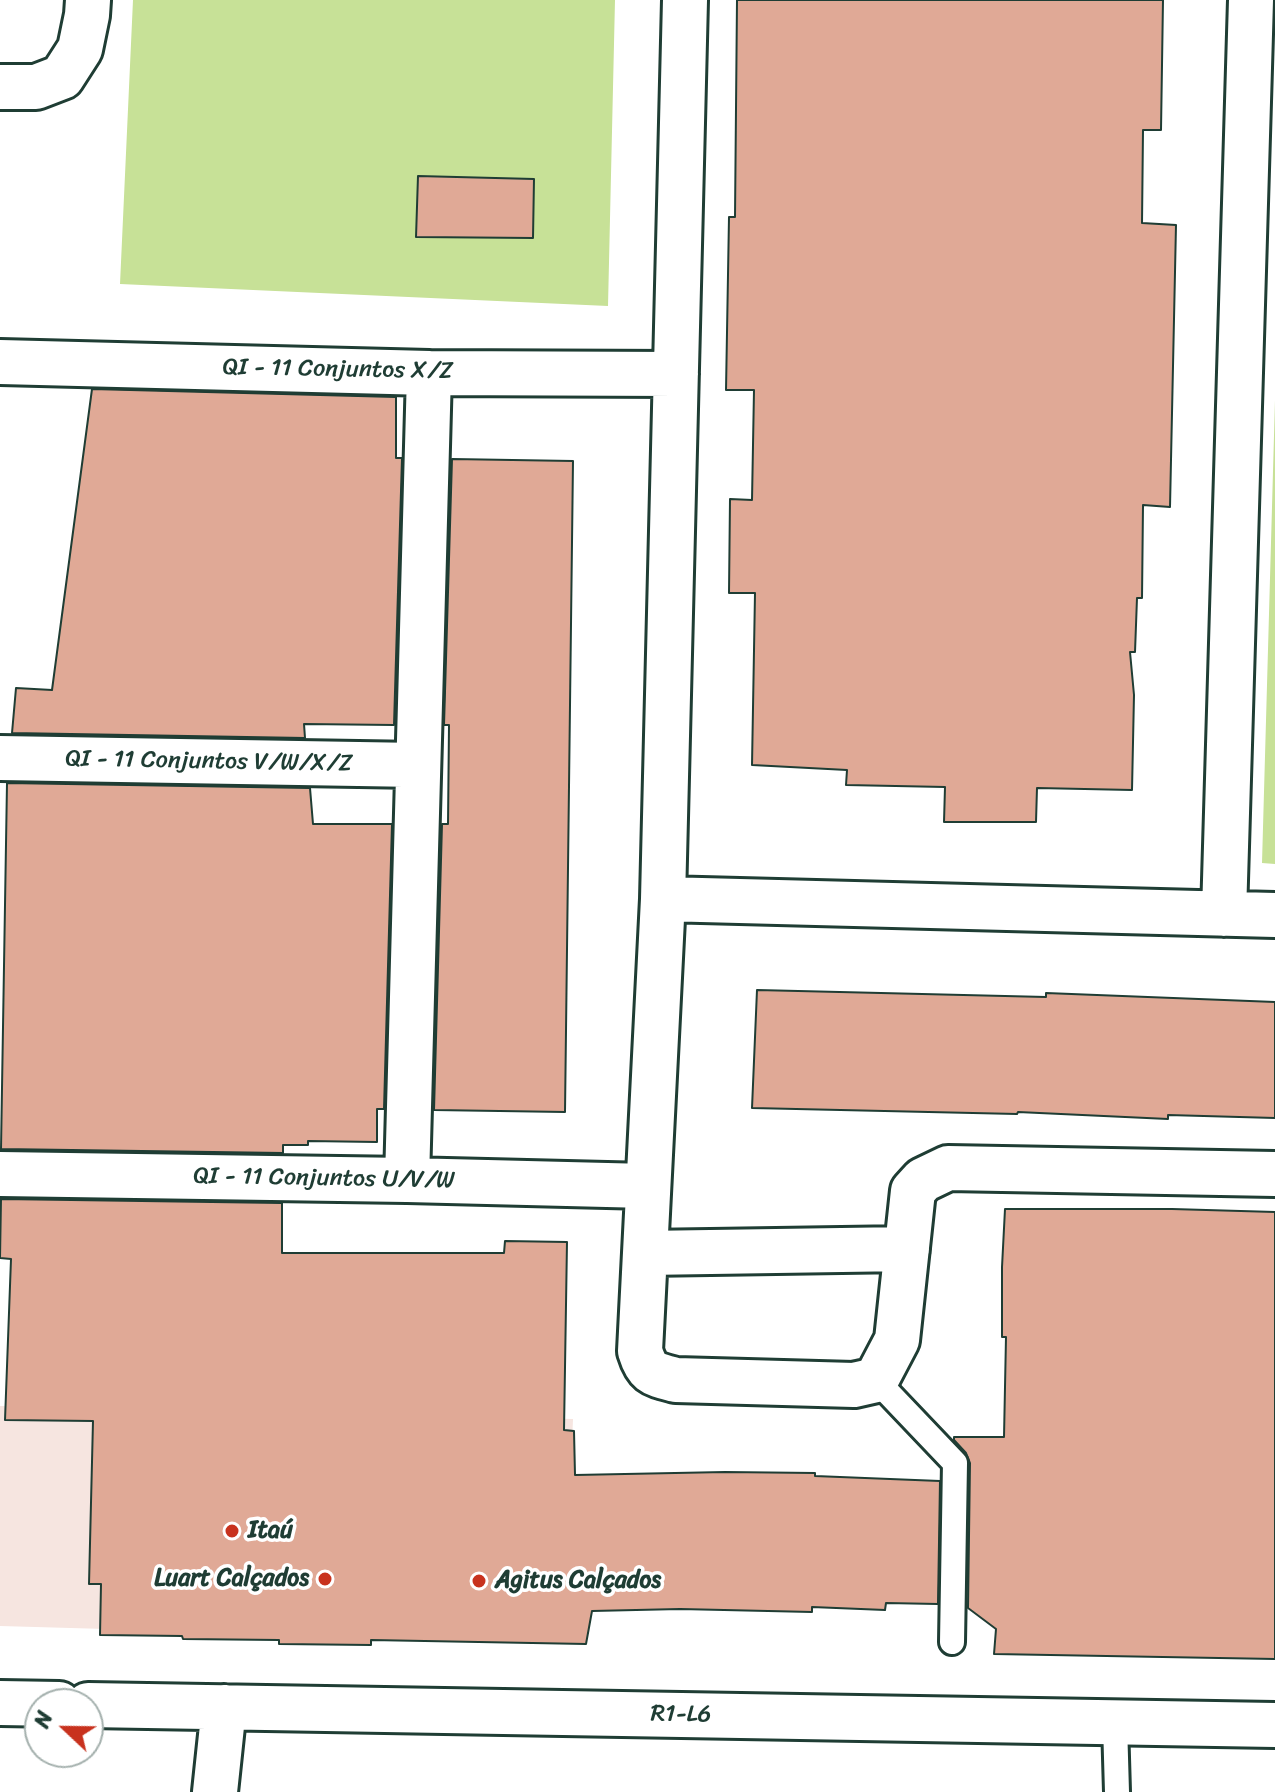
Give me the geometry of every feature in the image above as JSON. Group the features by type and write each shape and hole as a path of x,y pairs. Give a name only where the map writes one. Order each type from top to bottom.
{"street":[{"path":"0,87 36,87 62,77 80,49 88,0"},
{"path":"685,0 663,899 640,1351 645,1367 654,1374 676,1380 854,1385 876,1380 897,1340 913,1191 923,1180 948,1168 1275,1174"},
{"path":"1224,914 1259,292 1251,0"},
{"name":"QI - 11 Conjuntos X/Z","path":"0,362 429,373 676,374"},
{"path":"407,1180 429,373"},
{"name":"QI - 11 Conjuntos V/W/X/Z","path":"0,758 418,765"},
{"path":"663,899 1275,915"},
{"name":"QI - 11 Conjuntos U/V/W","path":"0,1174 647,1186"},
{"path":"645,1253 907,1249"},
{"path":"0,1703 24,1703"},
{"name":"R1-L6","path":"104,1705 1275,1725"},
{"path":"215,1792 224,1707"}],"lane":[{"path":"876,1380 955,1463 952,1642"},
{"path":"1115,1723 1117,1792"}],"shaded area":[{"path":"0,1406 573,1419 564,1642 0,1626"}],"green space":[{"path":"133,0 615,0 608,306 120,284"},
{"path":"1275,400 1275,864 1262,863"}],"building":[{"path":"737,0 1163,0 1161,130 1143,130 1142,223 1176,225 1170,507 1143,505 1142,598 1137,598 1135,652 1130,652 1134,695 1132,790 1037,788 1036,822 944,822 945,787 846,785 847,770 752,765 755,593 729,593 730,499 752,500 754,390 726,390 729,217 735,217"},
{"path":"418,176 534,179 533,238 416,237"},
{"path":"92,389 396,397 396,458 402,458 394,725 304,724 305,738 12,733 16,688 52,690"},
{"path":"452,459 573,461 565,1112 434,1110 442,824 448,824 449,725 444,725"},
{"path":"7,783 310,788 313,824 392,824 384,1109 377,1109 377,1142 308,1141 308,1145 283,1145 283,1153 1,1149"},
{"path":"757,990 1046,997 1046,993 1275,1002 1275,1118 1168,1115 1168,1119 1018,1112 752,1108"},
{"path":"1,1199 282,1203 282,1253 504,1253 505,1241 567,1242 564,1430 574,1431 575,1475 815,1473 815,1476 940,1481 938,1604 886,1603 885,1610 812,1607 812,1612 592,1611 586,1644 371,1640 371,1645 279,1644 279,1640 100,1635 101,1584 89,1584 93,1421 5,1420 11,1259 0,1258"},
{"path":"1005,1209 1275,1212 1275,1659 994,1654 996,1629 968,1608 970,1463 954,1437 1004,1437 1006,1337 1002,1337 1002,1267"}],"place":[{"name":"Itaú","path":"232,1531"},
{"name":"Luart Calçados","path":"325,1579"},
{"name":"Agitus Calçados","path":"479,1581"}]}
